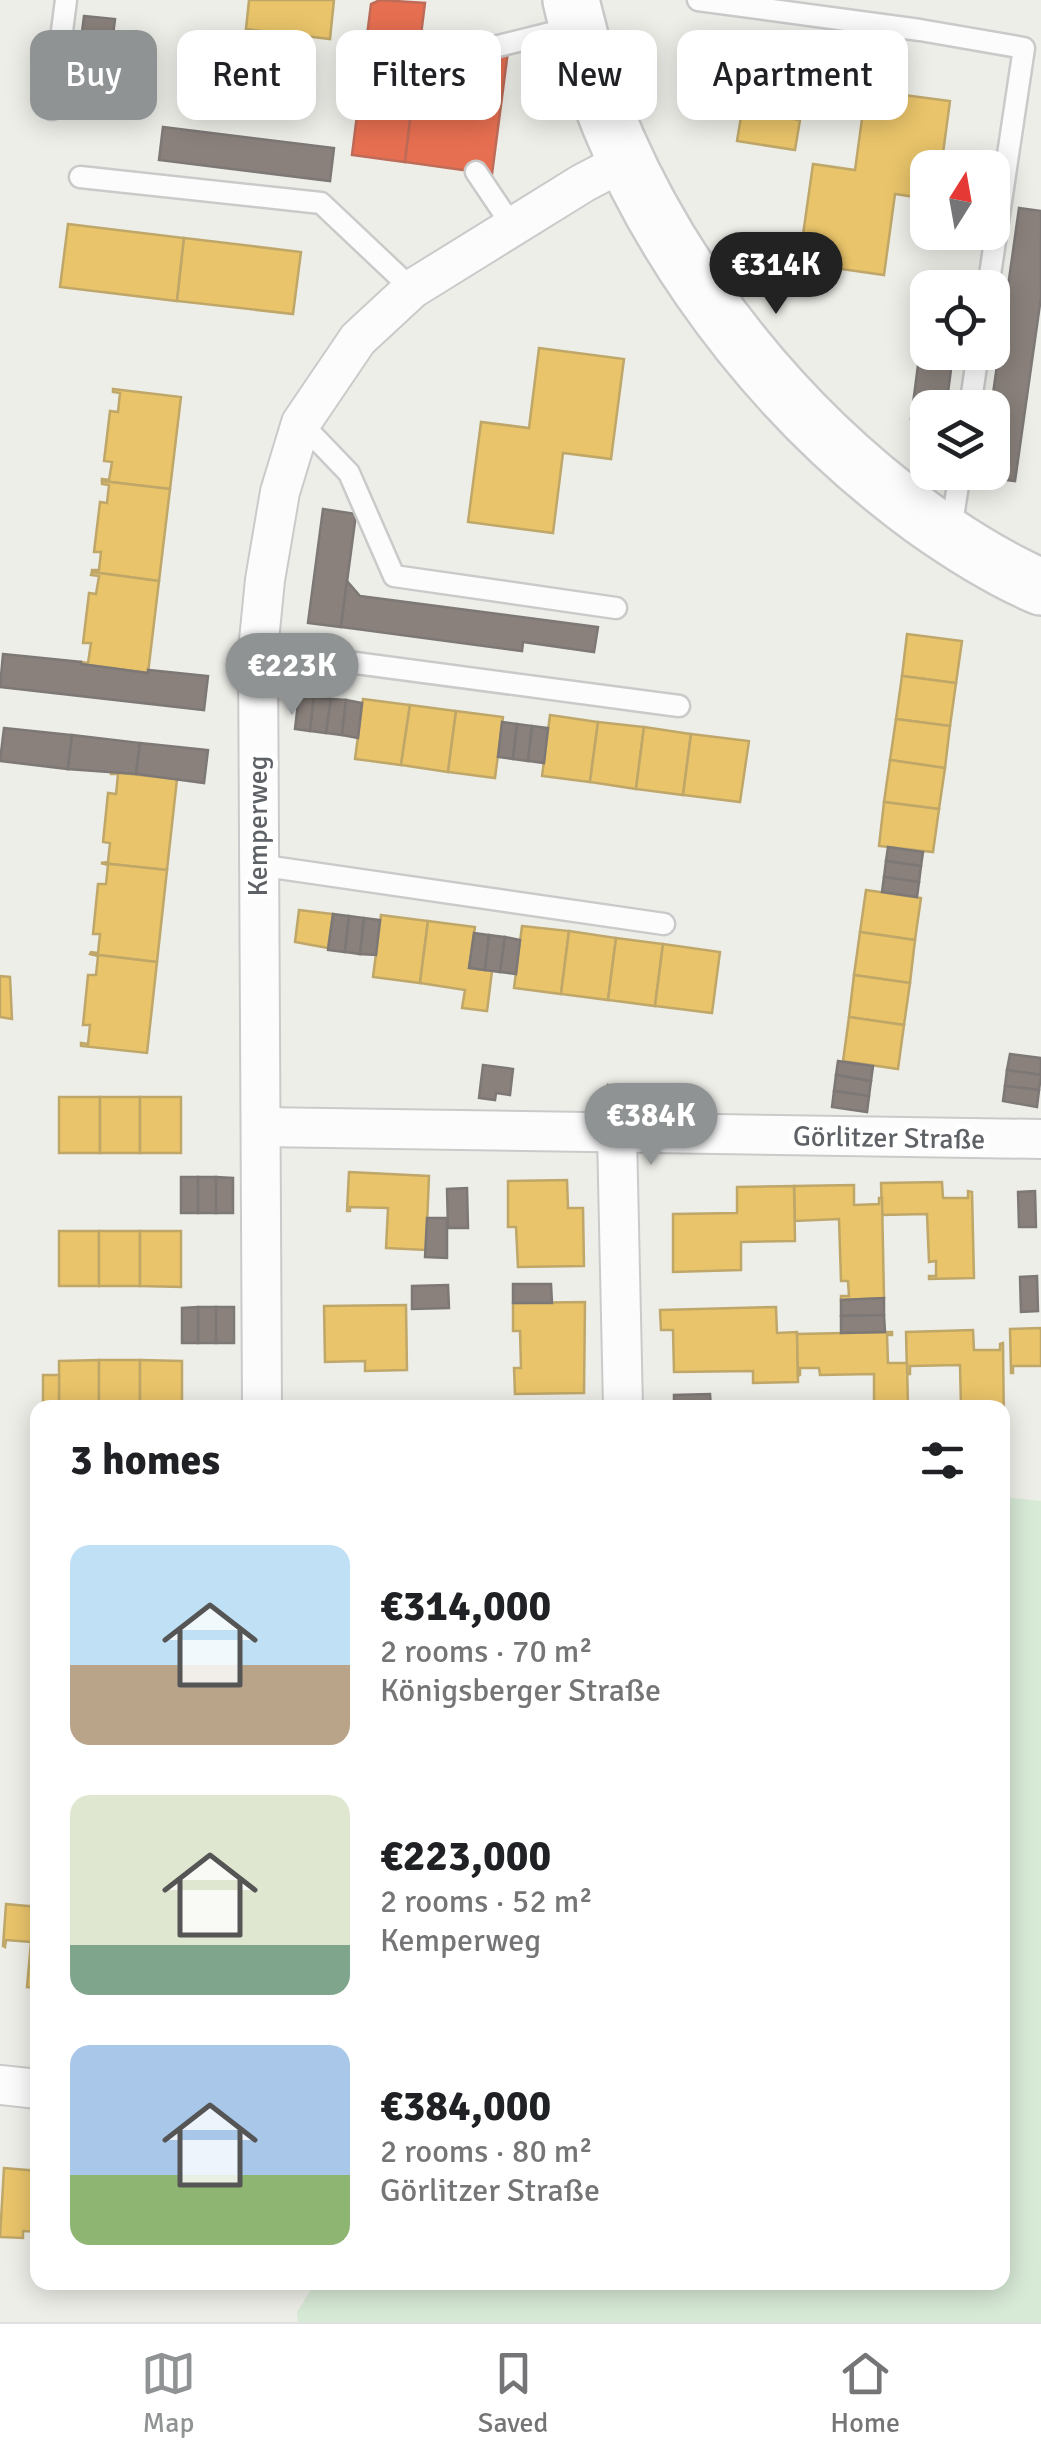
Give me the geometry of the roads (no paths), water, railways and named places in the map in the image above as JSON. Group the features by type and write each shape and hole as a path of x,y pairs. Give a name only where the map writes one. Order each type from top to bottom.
{"street":[{"path":"574,13 603,107 627,160 695,281 768,374 814,426 860,468 950,537 1002,569 1041,587"},
{"name":"Kemperweg","path":"262,1400 258,650 280,492 301,423 358,339 412,289 627,160"},
{"name":"Görlitzer Straße","path":"261,1127 1041,1139"},
{"path":"618,1134 624,1400"},
{"path":"0,2086 30,2088"}],"lane":[{"path":"62,30 66,0"},
{"path":"698,0 1024,48 991,270"},
{"path":"501,43 574,13"},
{"path":"476,172 513,227"},
{"path":"80,177 320,202 412,289"},
{"path":"301,423 349,473 394,576 616,608"},
{"path":"950,537 957,490"},
{"path":"258,650 679,706"},
{"path":"258,865 664,924"}]}
